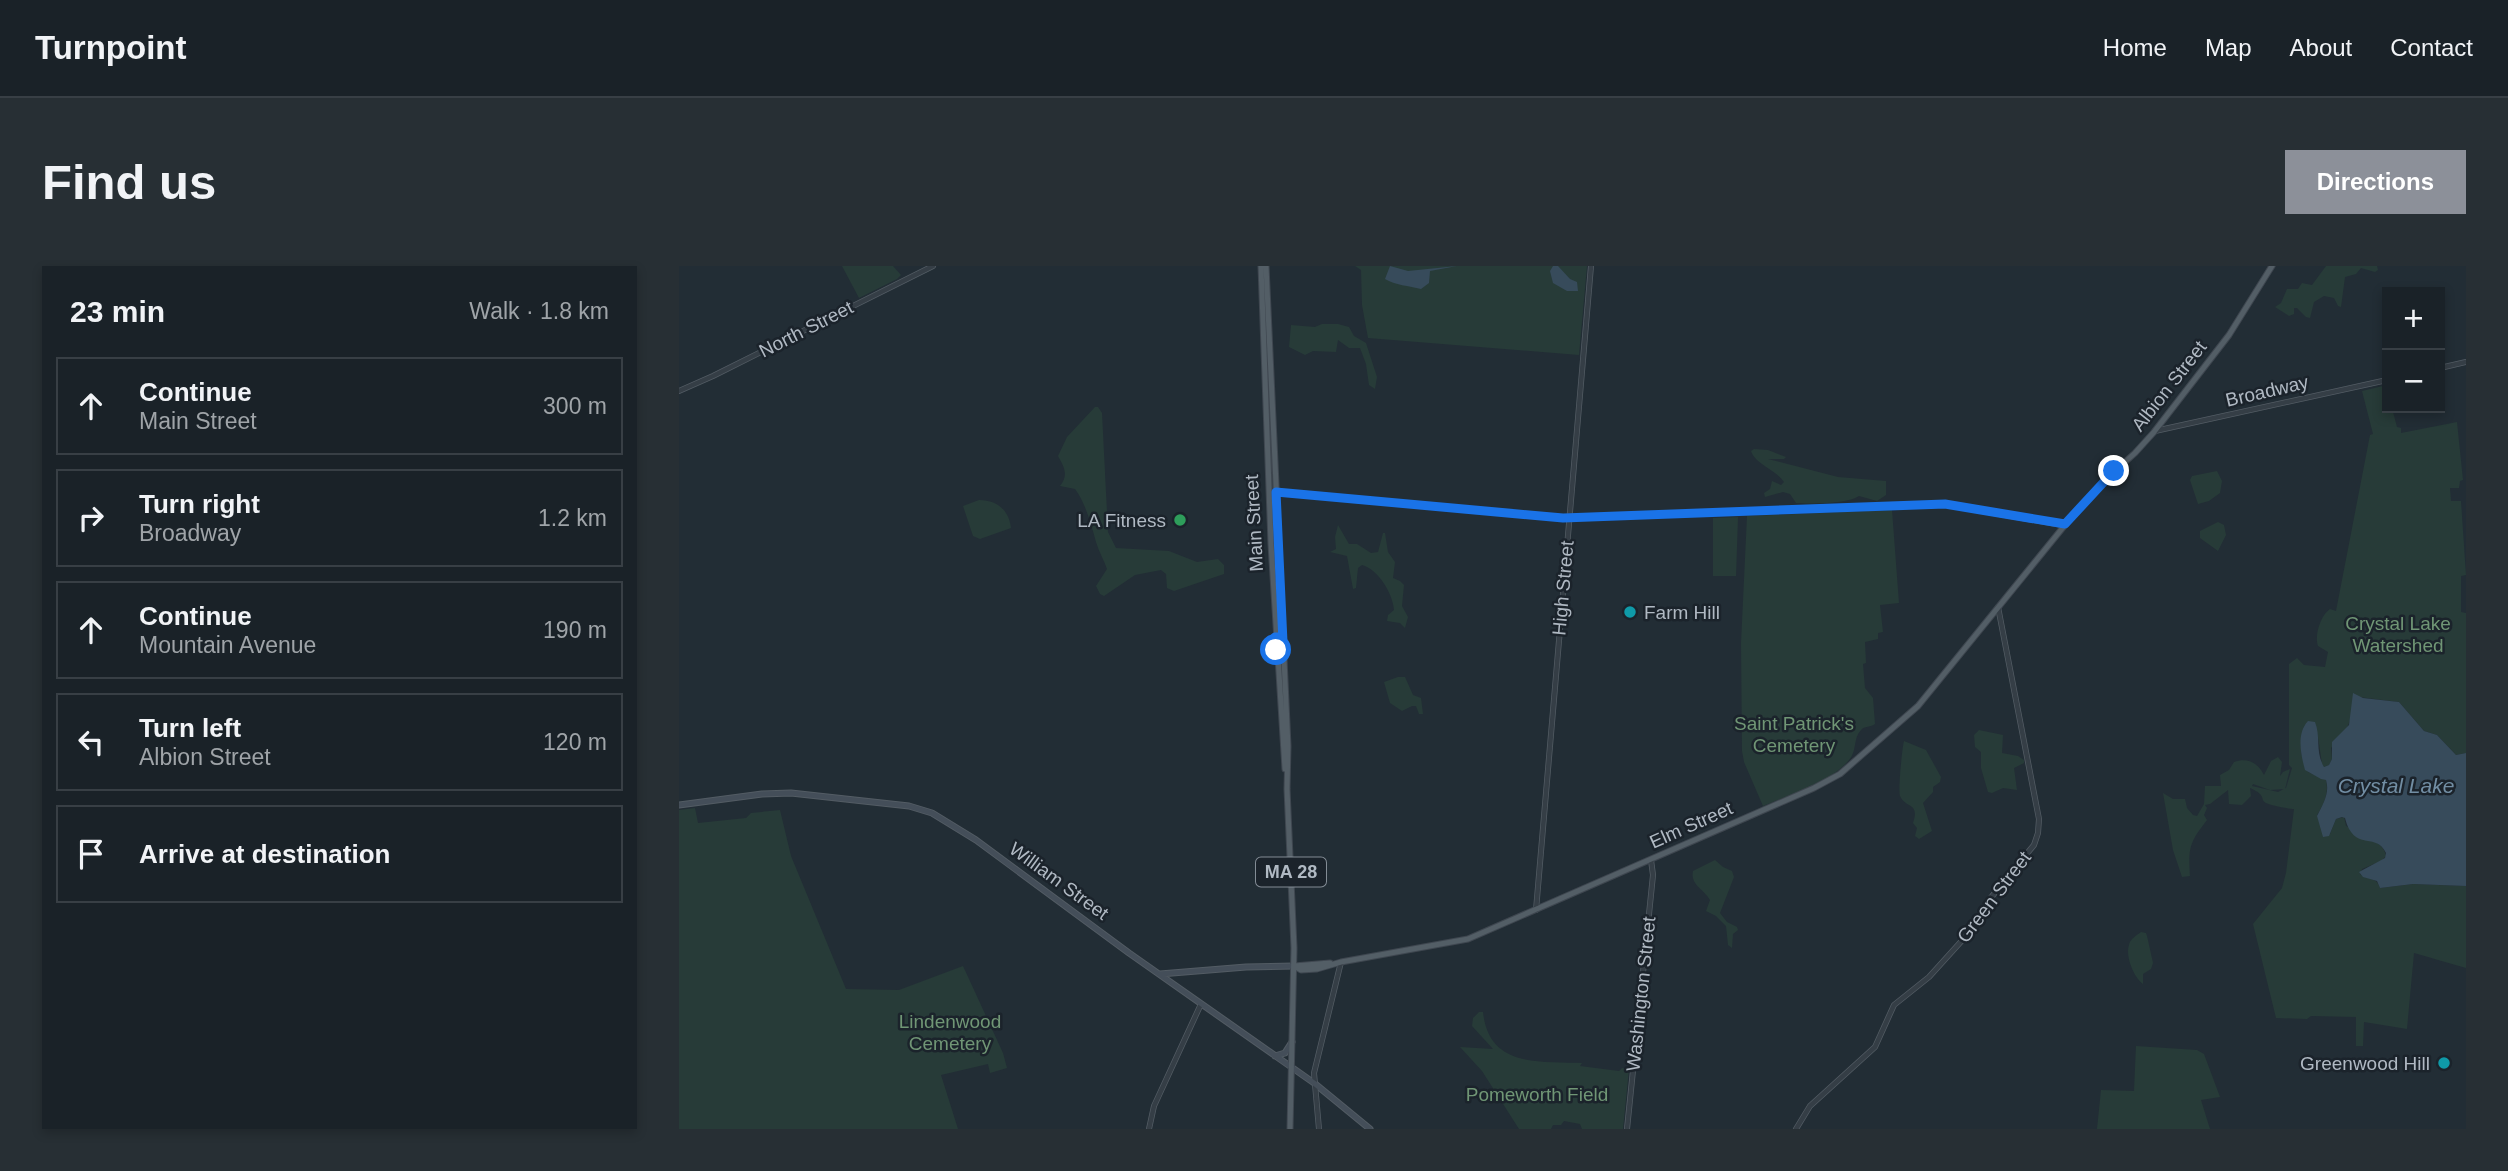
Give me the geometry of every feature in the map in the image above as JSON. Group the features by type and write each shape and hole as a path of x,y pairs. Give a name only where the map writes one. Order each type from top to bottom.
{"main road":[{"name":"Main Street","path":"1261,266 1275,637 1283,701"},
{"name":"Main Street","path":"1266,266 1294,966 1290,1129"},
{"name":"Albion Street","path":"1996,608 2065,524 2154,432 2232,330 2260,281 2272,266"},
{"path":"1276,492 1569,518 1953,505 2065,524"},
{"name":"Elm Street","path":"1160,974 1339,962 1468,939 1825,784 1918,706 1996,608"},
{"path":"1275,637 1281,637 1283,642"},
{"name":"William Street","path":"679,805 761,794 790,793 926,810 976,840 1201,1004 1312,1081 1370,1129"},
{"path":"1275,1056 1286,1052 1292,1042"},
{"path":"1291,1085 1297,1079 1312,1081"}],"street":[{"name":"North Street","path":"679,391 933,266"},
{"name":"High Street","path":"1536,910 1591,266"},
{"path":"2445,367 2466,362"},
{"name":"Broadway","path":"2154,432 2382,381"},
{"name":"Green Street","path":"1796,1129 1807,1109 1875,1047 1893,1007 1929,977 1961,943 1989,900 2037,838 2039,819 2005,633 1996,608"},
{"name":"Washington Street","path":"1627,1129 1653,875 1651,860"},
{"path":"1319,1129 1312,1081 1339,962"},
{"path":"1149,1129 1154,1105 1201,1004"}],"green space":[{"path":"842,266 893,266 901,275 859,298"},
{"path":"1355,266 1587,266 1579,355 1368,338 1362,305 1361,270"},
{"path":"2326,266 2377,266 2378,270 2375,272 2361,268 2356,274 2345,277 2341,307 2334,298 2324,296 2314,302 2310,318 2297,308 2294,308 2294,314 2289,316 2275,307 2281,303 2287,289 2298,289 2302,283 2312,285"},
{"path":"1322,324 1349,327 1354,336 1366,343 1377,377 1375,389 1369,385 1360,348 1349,348 1338,340 1336,352 1313,351 1305,355 1289,347 1291,325 1315,327"},
{"name":"Crystal Lake Watershed","path":"2382,386 2382,413 2393,413 2401,433 2457,422 2463,480 2460,481 2459,488 2450,488 2451,501 2461,501 2466,575 2461,576 2461,612 2466,613 2466,753 2456,755 2437,735 2424,731 2399,702 2359,697 2347,728 2331,748 2332,759 2329,765 2324,767 2322,764 2318,737 2303,747 2301,753 2308,772 2326,780 2325,798 2317,815 2323,833 2330,834 2336,819 2344,817 2346,826 2370,838 2384,850 2386,856 2381,861 2362,869 2360,874 2374,880 2380,888 2413,884 2466,886 2466,968 2414,953 2407,1029 2364,1022 2363,1046 2356,1046 2356,1017 2276,1018 2253,924 2282,888 2294,809 2266,803 2257,791 2250,788 2251,796 2242,805 2229,804 2228,790 2205,805 2207,808 2204,815 2207,820 2190,851 2190,876 2182,877 2173,850 2163,793 2173,799 2185,799 2187,808 2197,816 2204,804 2205,786 2221,786 2220,775 2229,770 2234,762 2252,762 2264,775 2271,761 2278,757 2282,762 2280,776 2290,769 2285,788 2292,768 2289,765 2289,664 2297,658 2304,665 2325,667 2328,652 2318,646 2318,631 2327,612 2330,609 2336,611 2370,435 2373,434 2362,391","holes":["2253,784 2270,790 2284,789 2278,792 2252,786"]},
{"path":"1095,407 1102,413 1108,532 1116,548 1169,551 1197,562 1218,559 1224,565 1224,574 1174,591 1167,588 1166,574 1161,570 1135,575 1104,596 1100,594 1096,586 1107,569 1079,495 1075,489 1060,486 1065,475 1058,456 1067,437"},
{"path":"1768,450 1786,457 1768,459 1838,477 1886,481 1886,495 1877,501 1859,496 1846,501 1819,503 1796,503 1790,494 1783,492 1765,497 1764,493 1770,489 1772,481 1781,485 1784,482 1753,456 1751,451"},
{"path":"2217,471 2222,481 2220,493 2209,501 2198,504 2190,480 2192,476"},
{"path":"979,500 1001,507 1008,516 1011,528 980,539 973,536 963,506"},
{"name":"Saint Patrick's Cemetery","path":"1892,510 1899,603 1880,605 1883,632 1878,633 1878,639 1865,642 1866,663 1863,664 1865,688 1873,698 1875,724 1861,730 1849,760 1831,776 1763,806 1742,751 1741,643 1747,516"},
{"path":"1738,517 1736,576 1713,576 1713,518"},
{"path":"2218,522 2224,525 2226,535 2218,551 2200,538 2200,531"},
{"path":"1338,525 1349,544 1357,544 1371,553 1378,552 1385,533 1388,552 1395,562 1393,578 1404,585 1402,606 1408,617 1405,628 1400,623 1387,621 1388,615 1394,610 1393,604 1384,583 1374,571 1362,565 1358,568 1356,588 1353,589 1347,556 1330,552 1336,549"},
{"path":"1405,677 1413,695 1421,698 1423,714 1419,714 1416,706 1402,711 1390,703 1384,682"},
{"path":"1979,730 2003,735 2002,753 2024,760 2024,763 2014,768 2017,790 2003,788 1988,792 1981,768 1981,752 1975,747 1974,735"},
{"path":"1904,741 1926,750 1941,777 1923,803 1932,831 1919,839 1915,836 1917,828 1913,823 1914,809 1900,796"},
{"name":"Lindenwood Cemetery","path":"695,808 698,823 746,818 751,813 780,810 791,856 846,989 899,990 963,966 1003,1053 1007,1068 990,1073 988,1064 941,1075 958,1129 679,1129 679,810"},
{"path":"1715,860 1732,871 1734,877 1720,913 1727,922 1737,927 1738,930 1733,934 1732,948 1728,945 1726,926 1706,911 1710,900 1695,883 1693,876 1693,871"},
{"path":"2141,932 2146,933 2153,963 2151,969 2143,974 2143,984 2134,972 2128,955 2131,941"},
{"name":"Pomeworth Field","path":"1483,1012 1487,1030 1495,1043 1519,1058 1582,1063 1580,1066 1619,1071 1622,1068 1629,1069 1623,1129 1582,1129 1580,1124 1564,1121 1561,1125 1553,1125 1551,1129 1519,1129 1482,1071 1460,1047 1493,1049 1472,1026 1473,1018"},
{"path":"2136,1046 2197,1050 2204,1054 2220,1097 2201,1100 2210,1129 2097,1129 2101,1090 2134,1091"}],"water":[{"path":"1390,266 1408,271 1457,266 1430,271 1429,283 1421,289 1385,279"},
{"path":"1553,266 1558,266 1570,279 1577,282 1578,291 1567,291 1553,283 1550,271"},
{"name":"Crystal Lake","path":"2353,693 2363,698 2399,702 2424,731 2437,735 2456,755 2466,753 2466,886 2413,884 2380,888 2377,881 2363,877 2359,872 2385,858 2386,853 2382,847 2377,843 2359,839 2342,817 2336,819 2329,836 2323,837 2317,816 2325,798 2326,780 2305,770 2301,751 2302,732 2308,721 2315,722 2321,761 2324,767 2329,765 2332,759 2332,742 2349,725"}],"place":[{"name":"LA Fitness","path":"1180,520"},
{"name":"Farm Hill","path":"1630,612"},
{"name":"Greenwood Hill","path":"2444,1063"}],"route":[{"path":"1276,650 1275,637 1281,637 1283,639 1283,642 1276,492 1563,518 1945,504 2065,524 2114,471"}]}
